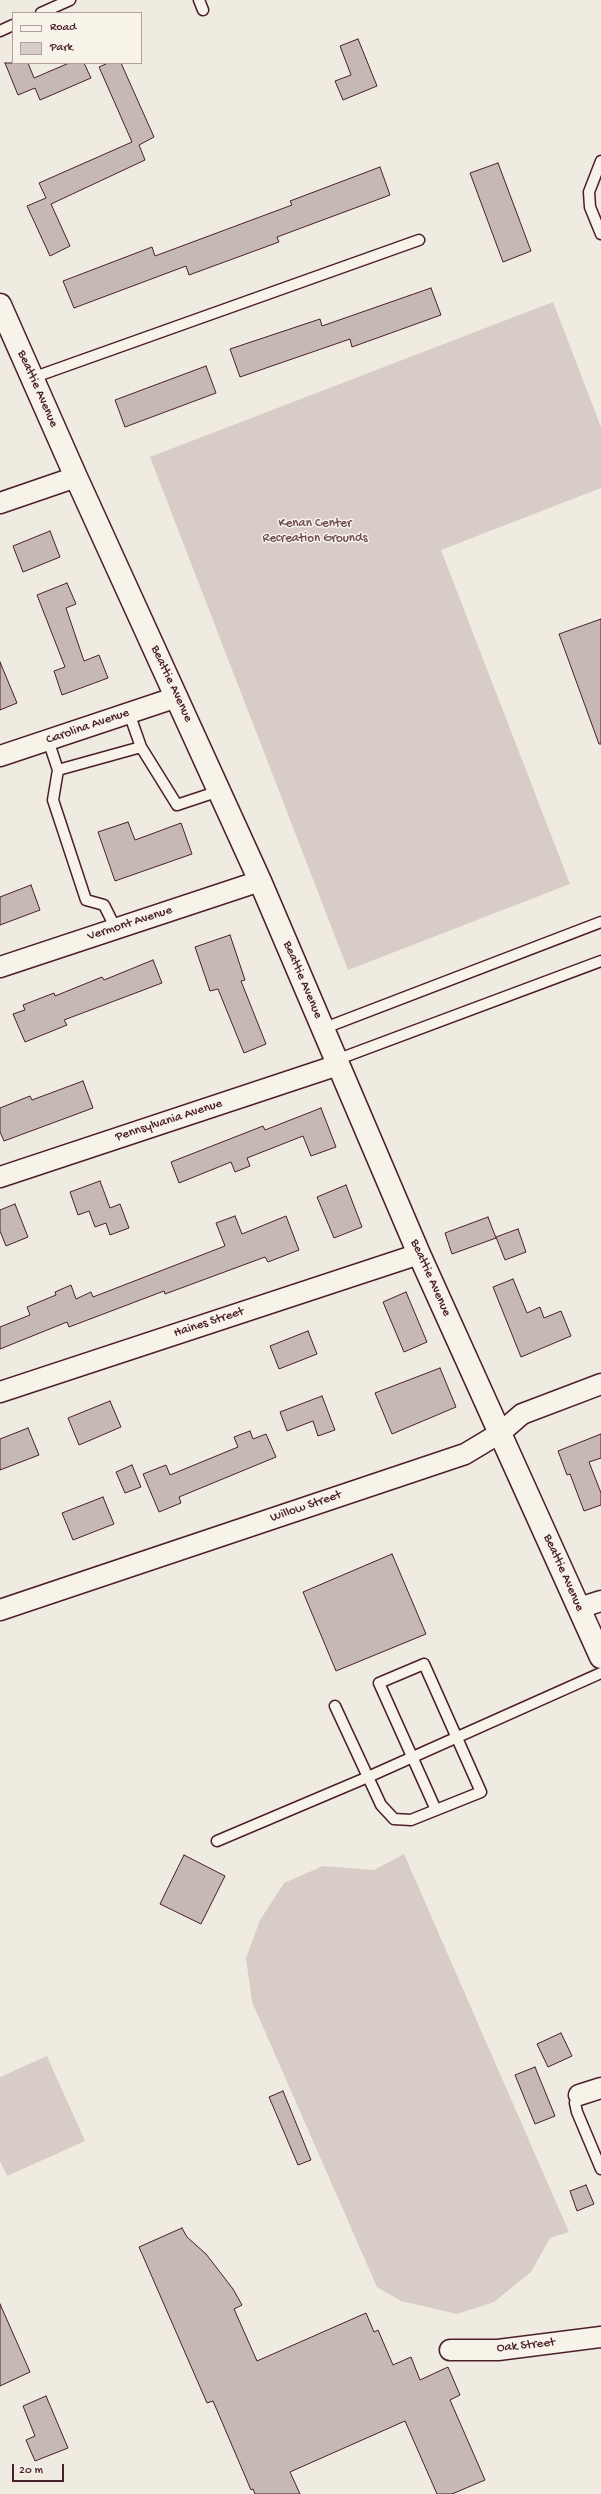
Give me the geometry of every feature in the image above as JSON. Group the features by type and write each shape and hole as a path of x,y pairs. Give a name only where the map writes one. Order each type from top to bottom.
{"street":[{"name":"Beattie Avenue","path":"0,305 76,477 260,881 419,1254 601,1656"},
{"path":"0,503 76,477"},
{"name":"Carolina Avenue","path":"0,756 177,697"},
{"name":"Vermont Avenue","path":"0,967 260,881"},
{"name":"Pennsylvania Avenue","path":"0,1177 337,1063"},
{"name":"Haines Street","path":"0,1392 419,1254"},
{"name":"Willow Street","path":"0,1610 465,1454 500,1434 522,1414 601,1384"},
{"path":"579,1608 601,1601"},
{"path":"579,2095 601,2088"},
{"name":"Oak Street","path":"450,2350 505,2349 601,2337"}],"lane":[{"path":"43,12 70,0"},
{"path":"0,31 12,25"},
{"path":"601,161 589,192 590,207 601,234"},
{"path":"32,378 419,240"},
{"path":"129,713 141,748 177,804 219,791"},
{"path":"48,740 58,770 53,800 86,900 104,905 116,928"},
{"path":"58,770 141,748"},
{"path":"322,1029 601,922"},
{"path":"337,1063 601,961"},
{"path":"335,1706 381,1805 394,1819 411,1820 436,1810 481,1792 424,1664 379,1683 436,1810"},
{"path":"217,1841 368,1777 601,1673"},
{"path":"579,2095 575,2102 577,2112 601,2169"}],"green space":[{"name":"Kenan Center Recreation Grounds","path":"553,302 601,427 601,488 441,550 570,884 348,970 150,457"},
{"path":"404,1854 569,2232 550,2238 531,2272 494,2302 457,2314 401,2301 377,2287 252,2002 246,1958 260,1920 284,1883 323,1866 374,1870"},
{"path":"47,2056 85,2141 7,2176 0,2161 0,2077"}],"building":[{"path":"358,39 377,86 343,100 335,81 351,75 340,46"},
{"path":"5,63 28,64 34,78 67,64 84,64 91,78 40,100 35,88 18,95"},
{"path":"106,64 121,64 154,137 139,145 145,160 51,204 70,246 50,256 27,206 46,198 39,183 132,142 99,67"},
{"path":"498,163 531,251 503,262 470,173"},
{"path":"380,167 390,195 277,237 279,242 189,275 186,266 74,308 63,281 152,247 155,256 292,205 290,201"},
{"path":"431,288 441,315 352,347 350,339 240,377 230,349 320,319 322,326"},
{"path":"206,366 216,393 125,427 115,400"},
{"path":"50,531 60,557 23,572 13,546"},
{"path":"67,583 76,604 66,608 84,661 99,655 108,678 62,695 54,671 65,667 37,595"},
{"path":"601,619 601,744 599,744 559,634"},
{"path":"0,662 17,703 0,710"},
{"path":"128,822 135,840 181,823 192,854 115,881 98,832"},
{"path":"31,885 40,910 0,925 0,897"},
{"path":"230,935 245,980 241,981 266,1044 244,1053 218,989 210,991 195,947"},
{"path":"153,960 162,983 64,1020 67,1025 25,1042 13,1014 25,1010 23,1005 54,993 55,996 102,977 104,980"},
{"path":"83,1081 93,1108 4,1141 0,1132 0,1108 30,1096 32,1100"},
{"path":"321,1108 336,1147 311,1156 303,1136 247,1158 250,1166 235,1172 231,1162 179,1183 171,1162 263,1126 265,1130"},
{"path":"100,1181 110,1208 120,1204 129,1228 110,1235 106,1223 95,1227 89,1211 78,1215 70,1192"},
{"path":"346,1185 362,1227 334,1238 317,1197"},
{"path":"15,1204 28,1237 6,1246 0,1231 0,1210"},
{"path":"235,1216 242,1234 286,1216 299,1250 268,1262 265,1257 165,1294 164,1291 69,1327 67,1322 0,1349 0,1327 30,1315 27,1307 56,1295 55,1292 71,1285 76,1299 91,1292 93,1297 225,1246 216,1223"},
{"path":"488,1217 496,1238 452,1254 445,1233"},
{"path":"518,1229 526,1252 505,1260 496,1237"},
{"path":"513,1279 527,1313 540,1307 544,1318 561,1311 571,1336 521,1357 493,1287"},
{"path":"406,1292 427,1342 404,1352 383,1302"},
{"path":"308,1331 317,1354 279,1369 270,1346"},
{"path":"440,1368 456,1407 392,1434 375,1393"},
{"path":"322,1396 335,1430 318,1436 313,1421 287,1431 280,1412"},
{"path":"110,1401 121,1427 79,1445 68,1418"},
{"path":"28,1428 39,1455 0,1470 0,1439"},
{"path":"250,1431 253,1439 266,1434 276,1457 179,1497 181,1503 159,1512 143,1474 166,1465 170,1475 238,1447 234,1437"},
{"path":"601,1434 601,1458 589,1462 601,1493 601,1505 584,1511 570,1474 567,1475 558,1451"},
{"path":"132,1465 141,1487 125,1493 116,1472"},
{"path":"103,1497 114,1524 73,1540 62,1513"},
{"path":"392,1554 426,1634 336,1671 303,1592"},
{"path":"184,1855 225,1876 201,1924 160,1904"},
{"path":"561,2033 572,2056 548,2067 537,2044"},
{"path":"535,2067 555,2116 535,2124 515,2075"},
{"path":"283,2091 311,2160 298,2165 269,2097"},
{"path":"586,2185 594,2204 577,2211 570,2191"},
{"path":"182,2228 187,2237 206,2254 233,2289 242,2305 234,2309 257,2361 366,2313 374,2332 378,2330 393,2365 411,2357 420,2380 448,2367 460,2395 450,2400 485,2480 452,2494 437,2494 405,2421 290,2472 300,2494 255,2494 253,2489 251,2490 213,2401 207,2403 139,2247"},
{"path":"0,2304 30,2372 0,2386"},
{"path":"46,2396 68,2448 35,2461 26,2440 35,2436 23,2406"}]}
